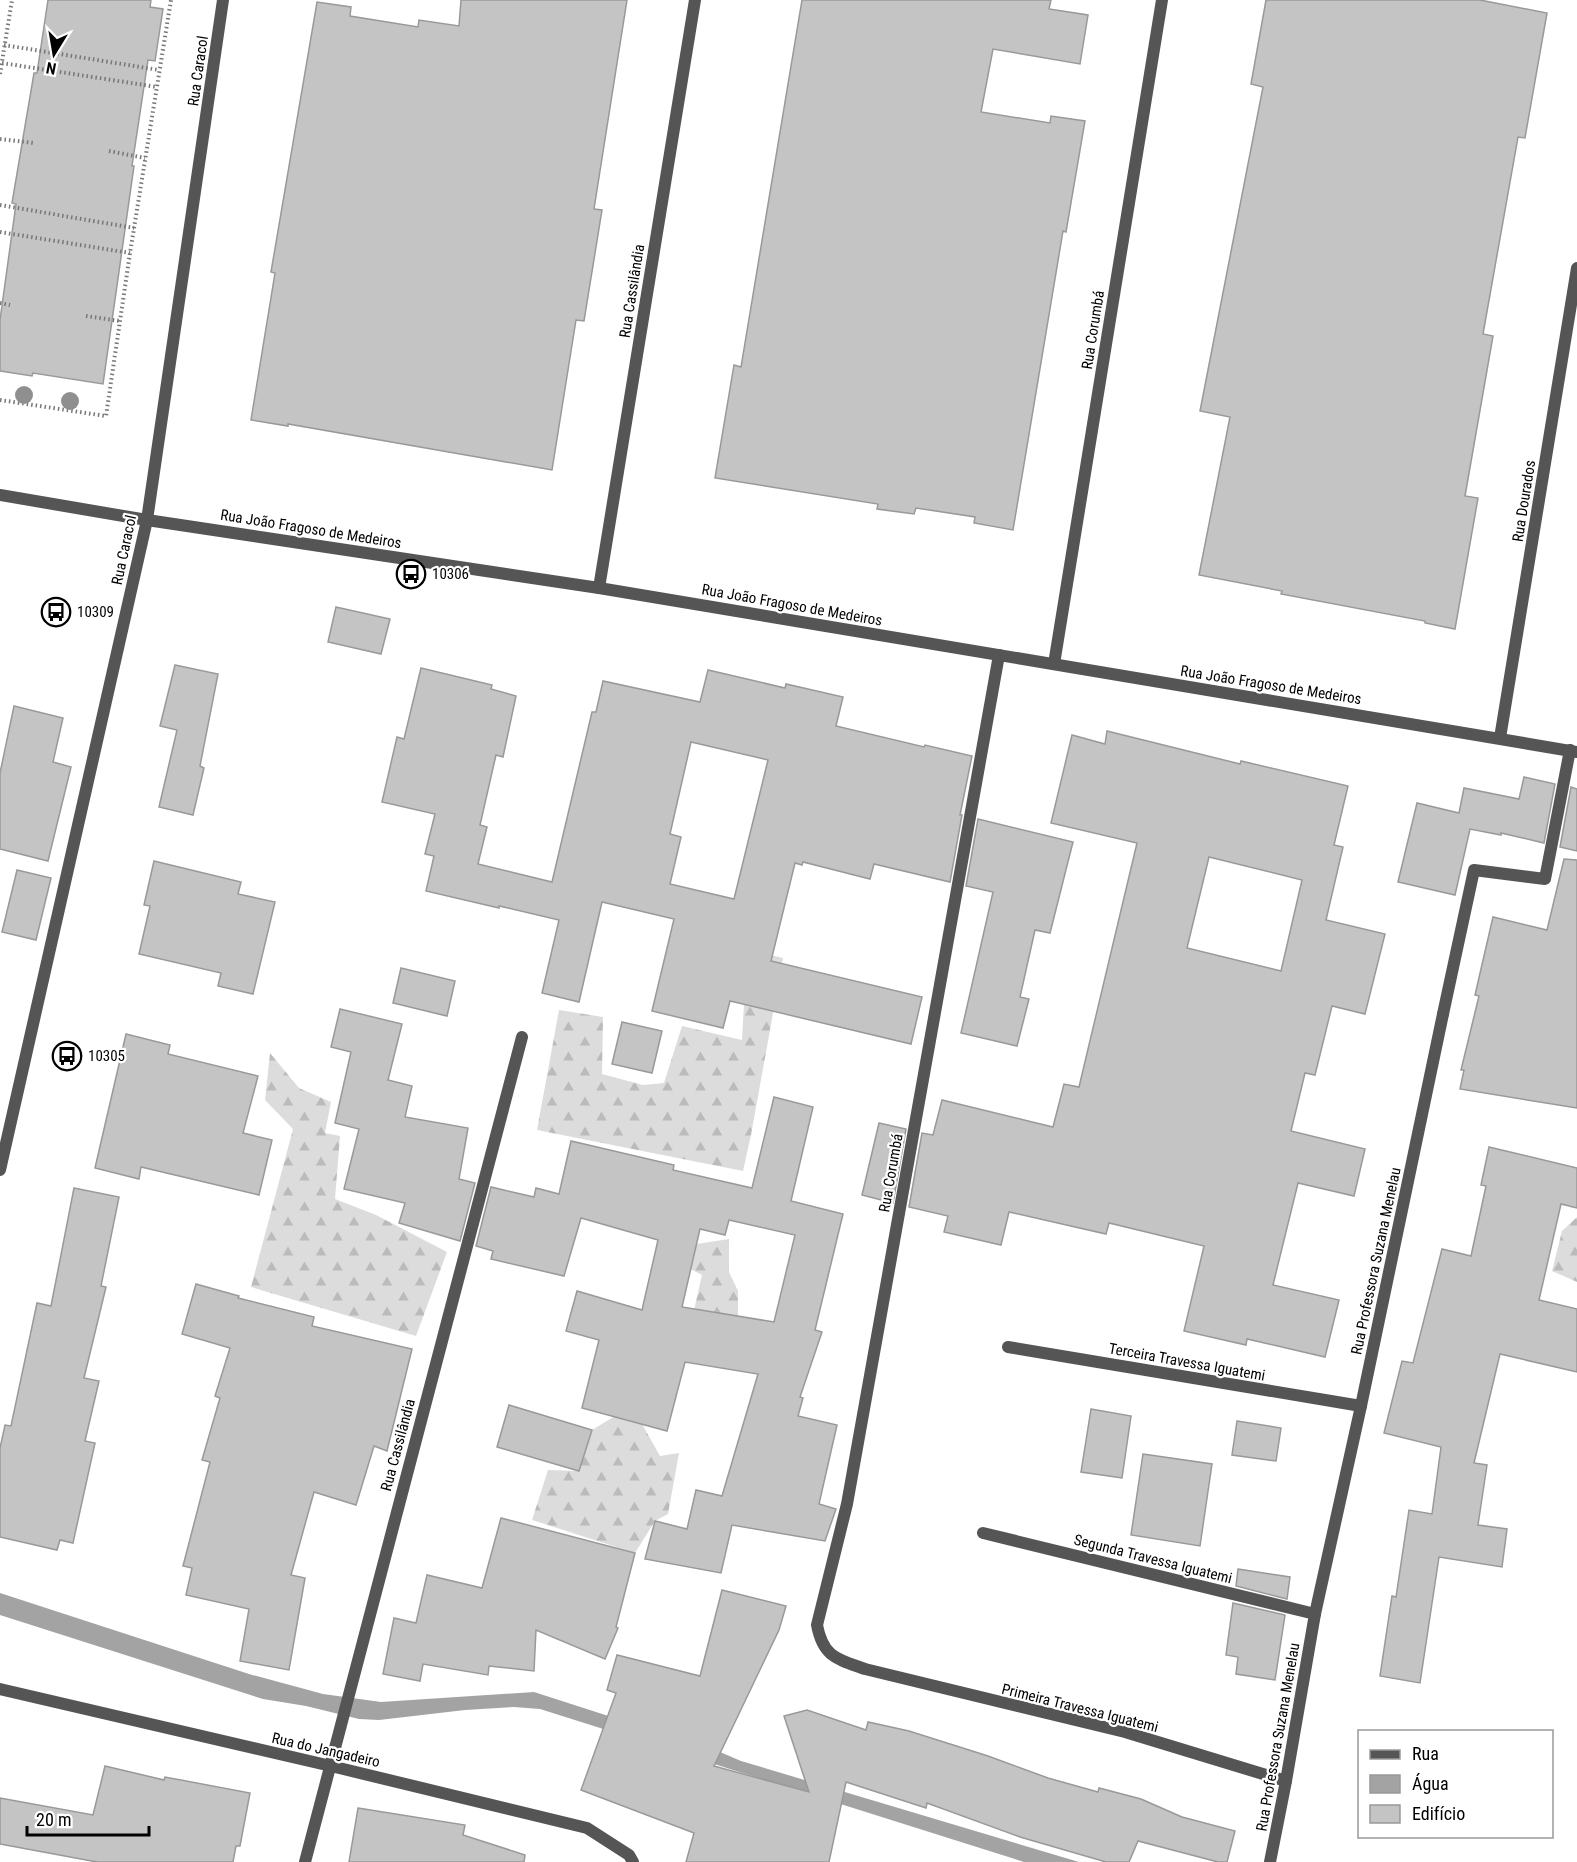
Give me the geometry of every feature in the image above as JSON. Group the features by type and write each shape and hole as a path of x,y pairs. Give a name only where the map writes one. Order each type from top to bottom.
{"street":[{"name":"Rua Caracol","path":"0,1170 147,520 223,0"},
{"name":"Rua Cassilândia","path":"599,588 695,0"},
{"name":"Rua Corumbá","path":"1054,664 1162,0"},
{"name":"Rua Dourados","path":"1500,738 1577,268"},
{"name":"Rua João Fragoso de Medeiros","path":"0,495 147,520 599,588 1574,751"},
{"name":"Rua Corumbá","path":"865,1669 834,1658 820,1641 817,1625 847,1504 999,655"},
{"name":"Rua Professora Suzana Menelau","path":"1271,1859 1315,1614 1474,870 1545,879 1574,751"},
{"name":"Rua Cassilândia","path":"305,1862 522,1036"},
{"name":"Terceira Travessa Iguatemi","path":"1008,1347 1361,1406"},
{"name":"Segunda Travessa Iguatemi","path":"983,1533 1315,1614"},
{"name":"Primeira Travessa Iguatemi","path":"865,1669 1125,1732 1286,1781"},
{"name":"Rua do Jangadeiro","path":"0,1689 587,1828 629,1855 633,1862"}],"path":[{"path":"0,74 12,0"},
{"path":"0,400 106,416 171,0"},
{"path":"4,45 159,70"},
{"path":"2,63 157,87"},
{"path":"0,139 34,143"},
{"path":"109,152 145,158"},
{"path":"0,205 134,228"},
{"path":"0,232 130,253"},
{"path":"0,303 10,305"},
{"path":"86,316 120,321"}],"green space":[{"path":"747,949 783,958 743,1171 537,1130 559,1010 603,1017 602,1074 643,1085 664,1083 682,1026 742,1040"},
{"path":"270,1053 299,1088 331,1102 325,1133 340,1136 335,1199 376,1215 447,1252 416,1336 251,1287 293,1129 265,1100"},
{"path":"1577,1217 1577,1282 1552,1271 1562,1231"},
{"path":"729,1239 729,1272 738,1291 738,1316 723,1319 720,1329 686,1364 666,1346 689,1332 702,1275 683,1265 690,1245"},
{"path":"620,1413 642,1424 660,1456 679,1453 668,1514 655,1521 635,1553 532,1520 548,1470 579,1471 592,1430"}],"water":[{"path":"0,1593 249,1674 323,1694 381,1702 534,1692 720,1752 741,1761 1079,1862 1024,1862 540,1709 514,1707 465,1710 379,1720 359,1719 306,1706 263,1699 0,1615"}],"building":[{"path":"48,0 151,0 150,7 163,9 155,61 148,60 103,384 33,373 32,376 0,371 0,320 16,204 12,203 34,73 37,73"},
{"path":"461,0 627,0 594,209 602,210 584,321 576,320 552,470 288,424 288,426 251,420 275,273 271,272 317,2 351,7 350,16 418,27 419,20 459,26"},
{"path":"802,0 1051,0 1049,9 1088,15 1080,64 993,49 981,112 1050,123 1051,116 1085,121 1066,232 1063,231 1013,530 974,523 975,517 916,508 914,514 877,509 878,504 715,478 734,365 741,367"},
{"path":"1266,0 1480,0 1547,13 1525,138 1518,137 1483,334 1493,336 1465,496 1478,498 1455,629 1199,575 1230,417 1200,411 1263,87 1251,84"},
{"path":"336,607 390,619 381,654 328,642"},
{"path":"175,665 218,674 200,766 204,768 193,815 159,807 177,730 160,726"},
{"path":"421,668 492,685 491,689 516,696 503,757 496,755 480,825 487,827 478,864 552,882 592,712 596,712 603,681 700,702 708,670 785,688 786,684 843,697 836,726 972,756 950,882 874,864 870,879 803,862 802,865 795,863 771,961 922,997 911,1044 730,1001 723,1028 652,1011 674,919 602,902 579,1002 542,993 559,920 426,891 434,856 425,854 435,814 382,802 397,737 404,739","holes":["691,742 768,760 734,899 670,884 681,837 670,834"]},
{"path":"14,706 63,718 53,762 71,767 48,861 0,849 0,773"},
{"path":"1107,731 1240,764 1241,761 1348,786 1334,845 1343,847 1326,920 1385,934 1365,1014 1332,1006 1315,1075 1305,1073 1291,1131 1365,1149 1354,1196 1298,1183 1273,1285 1339,1300 1325,1357 1247,1339 1246,1345 1184,1331 1204,1246 1109,1223 1106,1234 1009,1212 1001,1245 944,1232 948,1216 909,1207 922,1133 933,1135 942,1100 1053,1127 1064,1084 1079,1087 1137,843 1051,823 1072,735 1105,744","holes":["1209,857 1302,880 1281,971 1187,948"]},
{"path":"1524,777 1555,784 1544,843 1501,833 1501,835 1470,829 1455,895 1398,882 1417,803 1459,813 1464,788 1519,799"},
{"path":"1571,787 1577,789 1577,851 1560,847"},
{"path":"978,819 1073,842 1050,933 1035,930 1020,997 1029,999 1017,1046 961,1033 993,892 966,886"},
{"path":"1564,859 1577,860 1577,1108 1460,1089 1464,1070 1461,1070 1479,996 1475,995 1493,917 1547,930"},
{"path":"154,861 241,882 238,894 275,902 253,994 218,986 221,973 139,954 150,906 144,905"},
{"path":"17,870 51,878 36,940 2,932"},
{"path":"401,968 455,981 447,1016 393,1003"},
{"path":"340,1009 402,1024 388,1080 412,1086 405,1117 468,1128 459,1179 475,1183 460,1241 399,1223 405,1203 344,1189 359,1129 335,1123 351,1052 331,1047"},
{"path":"622,1022 662,1031 652,1073 612,1064"},
{"path":"126,1034 170,1045 168,1054 258,1076 243,1133 272,1140 259,1195 141,1167 139,1179 95,1168"},
{"path":"774,1097 813,1107 791,1201 843,1214 815,1330 822,1332 800,1397 803,1398 798,1416 837,1425 819,1504 836,1509 825,1541 732,1525 721,1573 645,1559 655,1521 687,1529 696,1490 722,1496 758,1374 685,1362 667,1431 582,1408 599,1340 566,1331 577,1291 642,1310 658,1240 581,1218 564,1276 491,1259 493,1251 476,1246 491,1187 534,1197 536,1188 559,1194 571,1141 674,1165 673,1170 752,1188","holes":["729,1220 795,1235 774,1322 682,1307 700,1229 725,1235"]},
{"path":"879,1123 906,1129 893,1203 862,1195"},
{"path":"1489,1147 1577,1168 1577,1208 1561,1204 1539,1300 1577,1309 1577,1372 1500,1354 1474,1463 1487,1465 1478,1525 1507,1529 1502,1567 1439,1557 1420,1683 1380,1676 1392,1596 1396,1597 1409,1510 1432,1514 1441,1447 1384,1433 1402,1361 1413,1363 1442,1249 1471,1256 1486,1186 1481,1185"},
{"path":"74,1188 119,1197 101,1286 106,1287 84,1378 99,1381 85,1441 95,1443 73,1543 60,1540 57,1550 0,1537 0,1448 5,1425 11,1426 37,1303 51,1306"},
{"path":"196,1284 239,1296 238,1298 314,1317 312,1326 412,1349 387,1451 374,1446 356,1505 314,1492 291,1575 305,1578 289,1670 240,1661 249,1609 186,1595 192,1568 183,1566 210,1462 202,1460 220,1398 215,1396 230,1348 182,1334"},
{"path":"509,1405 592,1430 579,1471 497,1447"},
{"path":"1091,1409 1131,1416 1122,1478 1081,1472"},
{"path":"1237,1421 1281,1428 1276,1461 1232,1455"},
{"path":"1143,1454 1212,1464 1200,1546 1131,1535"},
{"path":"501,1518 635,1553 616,1627 618,1628 605,1659 536,1630 534,1671 489,1666 488,1675 423,1664 420,1681 383,1674 394,1618 416,1623 427,1575 482,1588"},
{"path":"1238,1569 1290,1577 1287,1599 1236,1586"},
{"path":"722,1590 786,1606 779,1630 714,1766 809,1792 784,1716 807,1710 866,1730 868,1722 909,1731 1048,1778 1098,1792 1099,1788 1141,1799 1182,1817 1235,1831 1227,1862 1218,1862 1138,1841 1129,1862 1106,1862 1020,1837 927,1803 926,1808 846,1782 829,1862 686,1862 694,1833 581,1790 616,1693 607,1690 617,1655 700,1676"},
{"path":"1233,1603 1285,1615 1275,1680 1236,1674 1238,1657 1226,1655"},
{"path":"105,1766 164,1780 165,1777 250,1793 240,1846 236,1846 233,1862 97,1862 0,1844 0,1798 93,1815"},
{"path":"358,1808 465,1825 463,1835 525,1855 524,1862 349,1862"}],"place":[{"name":"10306","path":"411,574"},
{"name":"10309","path":"56,612"},
{"name":"10305","path":"67,1056"}]}
